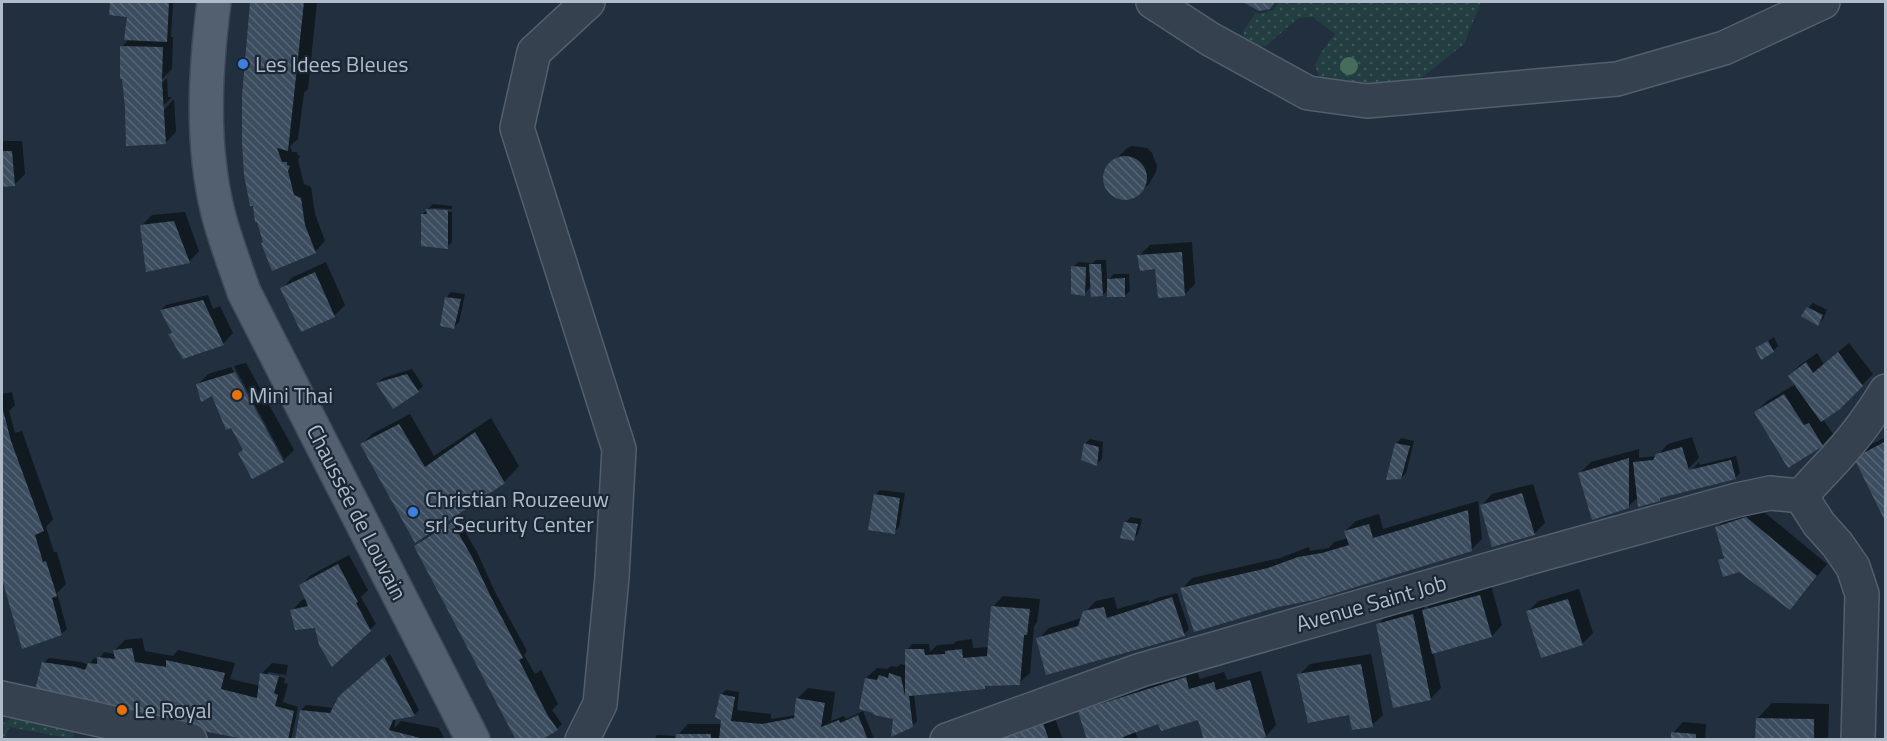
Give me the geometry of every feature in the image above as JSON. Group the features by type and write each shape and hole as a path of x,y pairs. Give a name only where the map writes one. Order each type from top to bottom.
{"main road":[{"name":"Chaussée de Louvain","path":"214,2 205,115 209,164 218,211 244,292 473,740"}],"street":[{"path":"582,740 600,704 612,577 619,449 517,128 534,52 588,2"},
{"path":"1153,2 1210,39 1308,93 1367,101 1617,79 1724,48 1823,2"},
{"path":"1858,740 1862,594 1853,567 1819,524 1801,496 1837,456 1886,391"},
{"name":"Avenue Saint Job","path":"947,740 1141,670 1539,555 1737,500 1770,493 1801,496"},
{"path":"2,698 190,740"}],"green space":[{"path":"1279,2 1481,2 1464,44 1406,90 1320,78 1315,66 1320,54 1335,34 1313,17 1298,18 1266,46 1251,49 1243,40 1244,30 1256,12 1259,14 1273,10"},
{"path":"17,716 70,726 74,731 73,739 9,727 5,739 2,740 2,723"}],"building":[{"path":"110,2 169,2 167,42 124,40 127,17 109,15"},
{"path":"250,2 304,2 288,151 277,148 282,162 287,162 290,166 288,171 294,195 301,198 305,225 316,253 272,271 261,243 263,242 257,222 255,222 253,206 250,206 244,175 242,96"},
{"path":"1243,2 1275,2 1270,9 1259,11"},
{"path":"120,46 163,47 162,81 166,144 126,146 125,108 122,79 120,79"},
{"path":"2,151 12,151 15,186 2,187"},
{"path":"1125,156 1133,157 1141,162 1146,170 1146,186 1141,194 1133,199 1125,200 1117,199 1109,194 1104,186 1103,178 1104,170 1109,162 1117,157"},
{"path":"426,209 448,210 448,249 421,246 421,214 427,214"},
{"path":"174,221 190,263 146,272 140,225"},
{"path":"1182,252 1185,296 1158,298 1155,269 1140,271 1137,255"},
{"path":"1089,264 1101,264 1103,296 1091,297"},
{"path":"1071,266 1086,267 1085,296 1071,294"},
{"path":"315,272 335,317 301,332 280,288"},
{"path":"1125,278 1125,297 1107,297 1107,279"},
{"path":"445,297 461,299 454,329 440,326"},
{"path":"203,300 224,345 183,359 168,334 172,333 160,310"},
{"path":"1807,307 1823,315 1818,326 1801,316"},
{"path":"1768,341 1774,352 1761,360 1755,348"},
{"path":"1838,352 1863,386 1840,409 1821,422 1788,376 1806,362 1813,373"},
{"path":"235,372 284,462 252,479 238,453 243,450 231,428 226,430 212,396 201,402 196,384"},
{"path":"407,374 419,392 393,409 376,383"},
{"path":"1784,394 1804,425 1809,423 1823,446 1788,468 1754,412"},
{"path":"2,406 11,441 44,531 35,535 57,596 52,598 62,635 22,649 2,579"},
{"path":"399,424 425,467 475,432 505,483 415,543 360,444"},
{"path":"1886,441 1886,523 1854,458"},
{"path":"1084,443 1099,447 1097,466 1081,460"},
{"path":"1395,443 1410,446 1401,479 1386,480"},
{"path":"1682,447 1689,470 1731,460 1736,479 1660,498 1660,501 1638,507 1633,462 1653,460 1656,454"},
{"path":"1629,458 1629,508 1592,520 1578,473"},
{"path":"1522,493 1535,535 1492,547 1480,505"},
{"path":"874,494 900,498 895,534 868,530"},
{"path":"1468,510 1472,551 1314,600 1278,607 1194,632 1180,588 1268,568 1298,557 1349,545 1344,531 1369,524 1373,538"},
{"path":"1746,517 1817,576 1790,610 1739,572 1723,577 1718,560 1724,558 1715,527"},
{"path":"452,522 523,658 519,660 548,716 558,730 541,740 516,740 414,546"},
{"path":"1124,522 1138,524 1134,541 1120,538"},
{"path":"338,564 371,631 332,667 319,645 315,628 295,630 290,610 308,606 299,585"},
{"path":"1480,595 1492,637 1432,654 1422,610"},
{"path":"1172,597 1185,636 1046,675 1036,638 1078,626 1083,611 1104,607 1107,618"},
{"path":"1568,599 1583,645 1541,658 1526,611"},
{"path":"991,606 1030,609 1027,635 1024,635 1020,685 985,686 985,689 909,696 913,727 891,737 893,719 859,709 865,678 877,680 879,675 888,678 889,673 901,677 905,696 905,649 924,649 925,655 945,654 945,651 962,649 963,658 987,656"},
{"path":"1413,614 1431,700 1393,708 1376,624"},
{"path":"132,648 135,662 166,667 166,660 225,673 221,689 257,698 260,673 279,676 274,693 278,695 275,706 294,711 288,740 249,740 34,694 42,662 85,670 88,663 97,664 97,657 115,659 113,650"},
{"path":"384,657 415,716 393,720 389,730 428,740 295,740 300,710 330,713 339,696"},
{"path":"1361,664 1373,727 1352,730 1349,715 1308,723 1297,674"},
{"path":"1186,677 1189,689 1214,682 1216,690 1250,680 1266,737 1257,740 1204,740 1198,720 1161,731 1158,724 1123,737 1124,740 1087,740 1078,711"},
{"path":"720,694 735,697 731,721 762,724 794,718 796,698 825,703 821,727 839,720 840,723 858,715 868,740 719,740 721,720 715,717"},
{"path":"1756,718 1814,719 1814,740 1755,740"},
{"path":"1043,723 1049,740 995,740"},
{"path":"1671,732 1696,734 1696,740 1671,740"},
{"path":"676,734 711,734 711,740 675,740"}],"place":[{"name":"Les Idees Bleues","path":"243,64"},
{"name":"Mini Thai","path":"237,395"},
{"name":"Christian Rouzeeuw srl Security Center","path":"413,512"},
{"name":"Le Royal","path":"122,710"}]}
